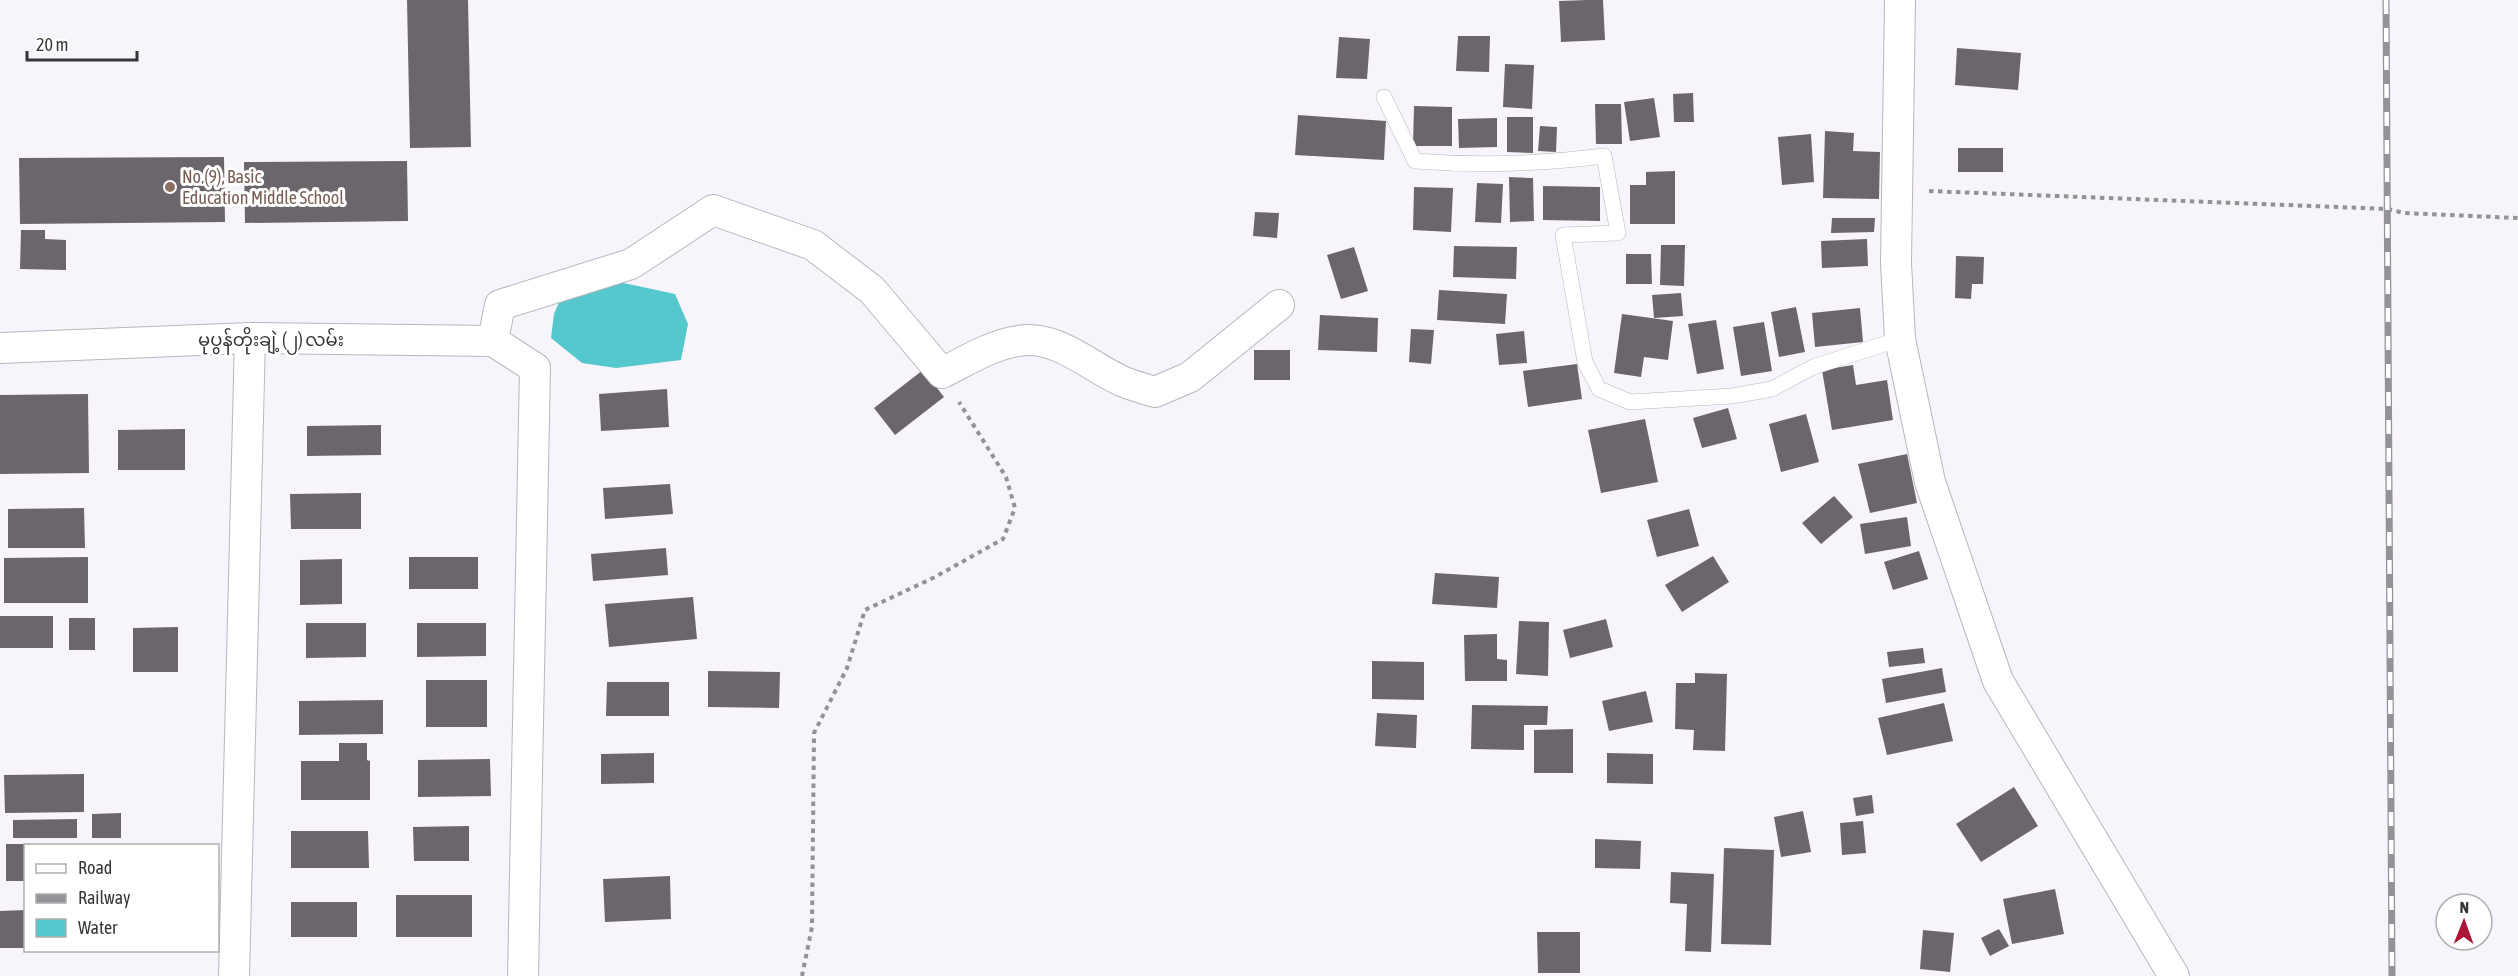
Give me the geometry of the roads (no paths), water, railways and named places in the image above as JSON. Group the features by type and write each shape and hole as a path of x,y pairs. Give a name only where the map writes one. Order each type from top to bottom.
{"street":[{"path":"1900,0 1899,190 1896,262 1900,339 1929,482 1998,681 2174,976"},
{"path":"523,976 534,368 493,340 500,305 631,264 713,210 813,245 872,290 942,373 999,345 1021,340 1042,341 1079,357 1124,382 1155,392 1190,377 1279,305"},
{"path":"234,976 249,338"},
{"name":"မုပွန်တိုးချဲ့ (၂) လမ်း","path":"0,348 249,338 493,340"}],"lane":[{"path":"1384,98 1415,161 1469,165 1561,161 1604,156 1618,233 1563,235 1585,362 1599,389 1630,402 1732,396 1772,389 1813,367 1900,339"}],"water":[{"path":"619,282 675,294 688,324 681,360 616,368 582,363 551,338 554,314 562,295"}],"railway":[{"path":"2386,0 2392,976"}],"place":[{"name":"No.(9), Basic Education Middle School","path":"170,187"}]}
